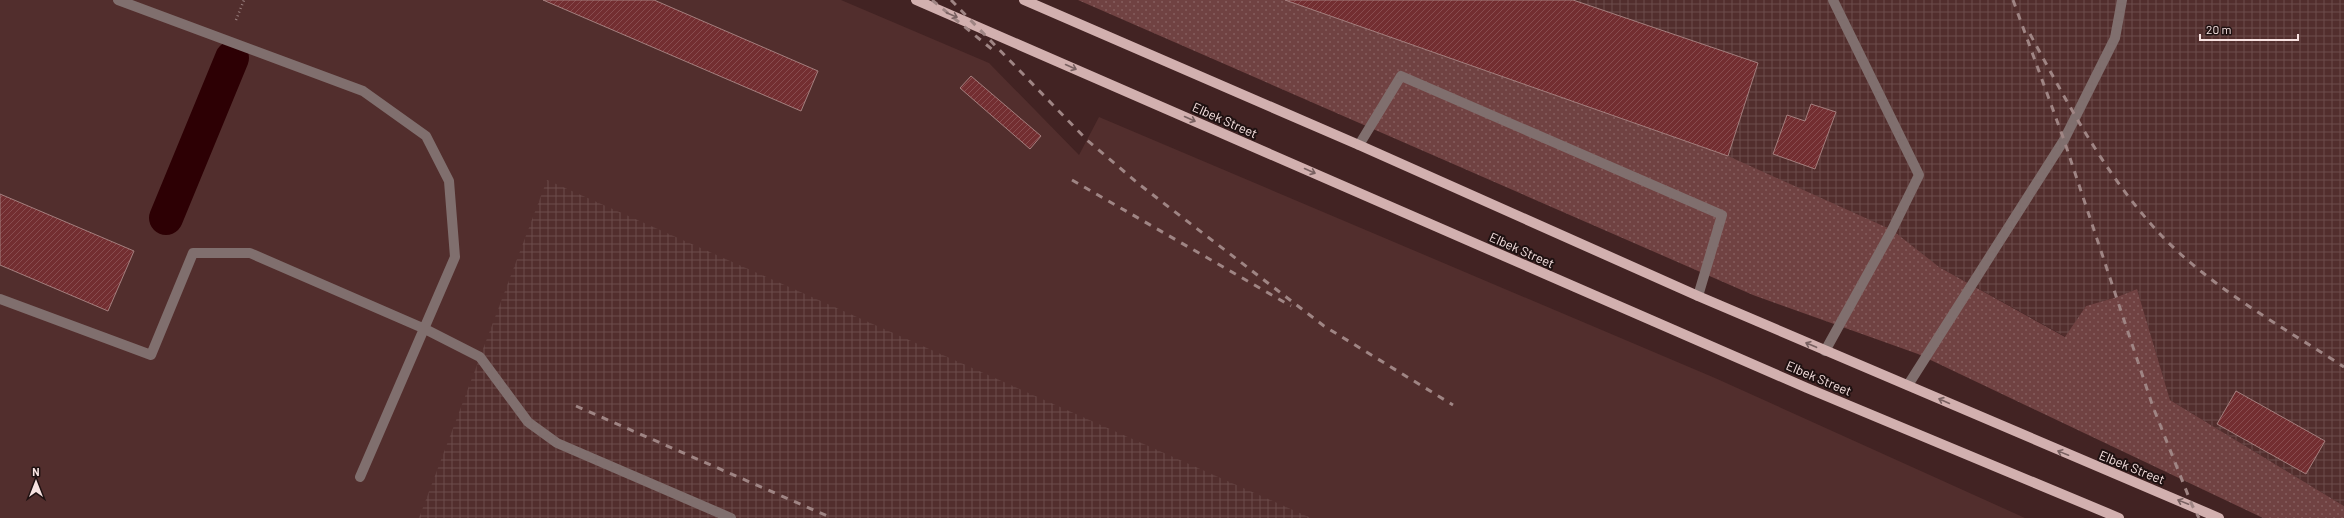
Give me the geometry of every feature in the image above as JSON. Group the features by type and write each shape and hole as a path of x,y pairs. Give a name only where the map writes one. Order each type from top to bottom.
{"main road":[{"name":"Elbek Street","path":"916,0 1786,379 2119,518"},
{"name":"Elbek Street","path":"1025,0 1360,145 1698,296 2219,518"}],"lane":[{"path":"118,0 363,91 426,136 449,182 455,256 425,330 360,477"},
{"path":"1825,351 1892,230 1919,176 1833,0"},
{"path":"1908,386 2064,140 2115,38 2122,0"},
{"path":"1360,145 1401,76 1722,215 1698,296"},
{"path":"0,299 151,355 193,253 250,253 425,330 480,357 528,422 557,443 731,518"}],"shaded area":[{"path":"0,0 841,0 989,63 1079,155 1099,117 1715,378 2025,518 0,518"},
{"path":"1078,0 1289,0 1728,156 1892,230 1939,267 2065,337 2086,306 2117,297 2137,289 2170,400 2344,506 2344,518 2263,518 1918,354 1753,295"},
{"path":"1285,0 2344,0 2344,506 2170,400 2137,289 2117,297 2086,306 2066,337 1939,267"},
{"path":"547,180 1311,518 419,518"}],"building":[{"path":"543,0 654,0 818,71 801,111"},
{"path":"1285,0 1573,0 1758,63 1728,156"},
{"path":"971,76 1041,136 1030,149 960,88"},
{"path":"1811,104 1836,112 1815,169 1773,154 1787,115 1805,121"},
{"path":"0,194 134,251 108,311 0,265"},
{"path":"2236,391 2325,441 2306,474 2217,424"}],"waterway":[{"path":"166,218 232,58"}],"railway":[{"path":"932,0 994,51"},
{"path":"951,0 1087,140 1140,185 1324,326 1453,405"},
{"path":"2013,0 2064,140 2153,407 2192,505 2199,518"},
{"path":"2030,34 2073,112 2105,163 2122,188 2160,234 2180,254 2248,306 2344,367"},
{"path":"1072,180 1291,306"},
{"path":"576,406 832,518"}]}
